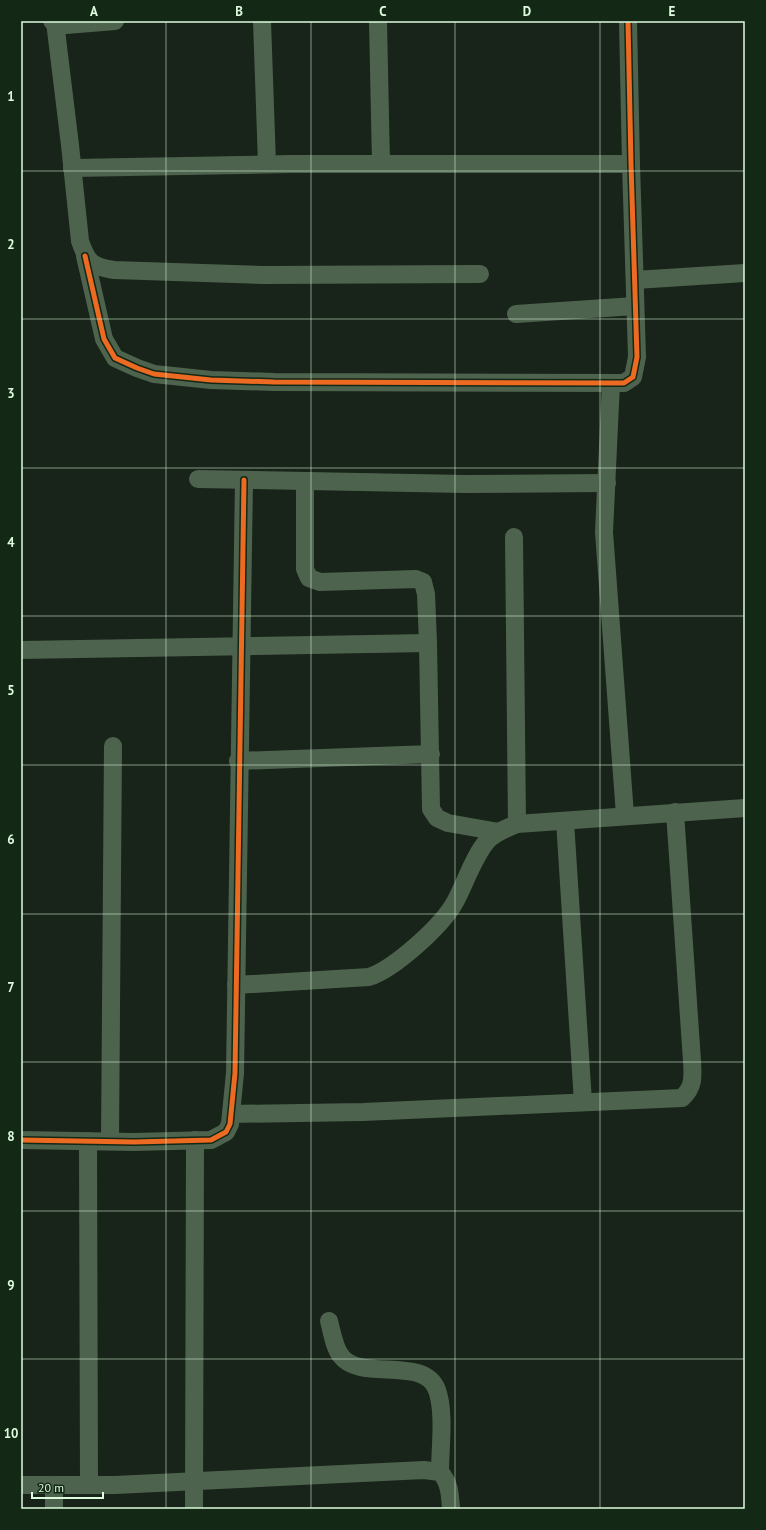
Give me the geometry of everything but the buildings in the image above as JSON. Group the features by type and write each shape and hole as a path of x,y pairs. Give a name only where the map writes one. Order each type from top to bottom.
{"street":[{"path":"114,21 66,25 53,22 80,241 85,256 104,339 115,358 154,374 212,380 274,382 611,383 624,383 632,377 636,368 628,21"},
{"path":"262,21 268,164"},
{"path":"378,21 381,164"},
{"path":"72,168 268,164 631,164"},
{"path":"85,256 101,269 114,270 264,275 480,274"},
{"path":"635,280 745,273"},
{"path":"516,314 635,306"},
{"path":"611,383 604,532 625,815"},
{"path":"198,479 465,484 606,483"},
{"path":"21,1140 211,1140 226,1132 231,1114 235,1073 238,761 244,480"},
{"path":"305,481 305,569 309,578 320,582 416,579 423,582 426,594 428,643 431,809 437,818 448,823 500,832"},
{"path":"514,537 517,824"},
{"path":"21,650 428,643"},
{"path":"110,1141 113,746"},
{"path":"238,761 431,754"},
{"path":"236,985 368,977 378,974 405,954 446,917 455,903 481,850 488,840 500,832 517,824 625,815 745,808"},
{"path":"231,1114 363,1112 583,1102 672,1100 682,1098 689,1091 693,1080 675,812"},
{"path":"565,821 583,1102"},
{"path":"194,1509 195,1140"},
{"path":"88,1141 88,1485"},
{"path":"329,1321 341,1356 347,1361 368,1369 408,1370 420,1373 431,1381 436,1388 440,1413 440,1472 446,1479 450,1495 451,1509"},
{"path":"21,1485 88,1485 424,1470 440,1472"},
{"path":"54,1485 54,1509"}],"cycle path":[{"path":"85,256 104,339 115,358 154,374 211,380 274,382 624,383 633,377 637,357 628,21"},
{"path":"21,1140 134,1142 211,1140 226,1132 230,1124 235,1073 244,480"}]}
